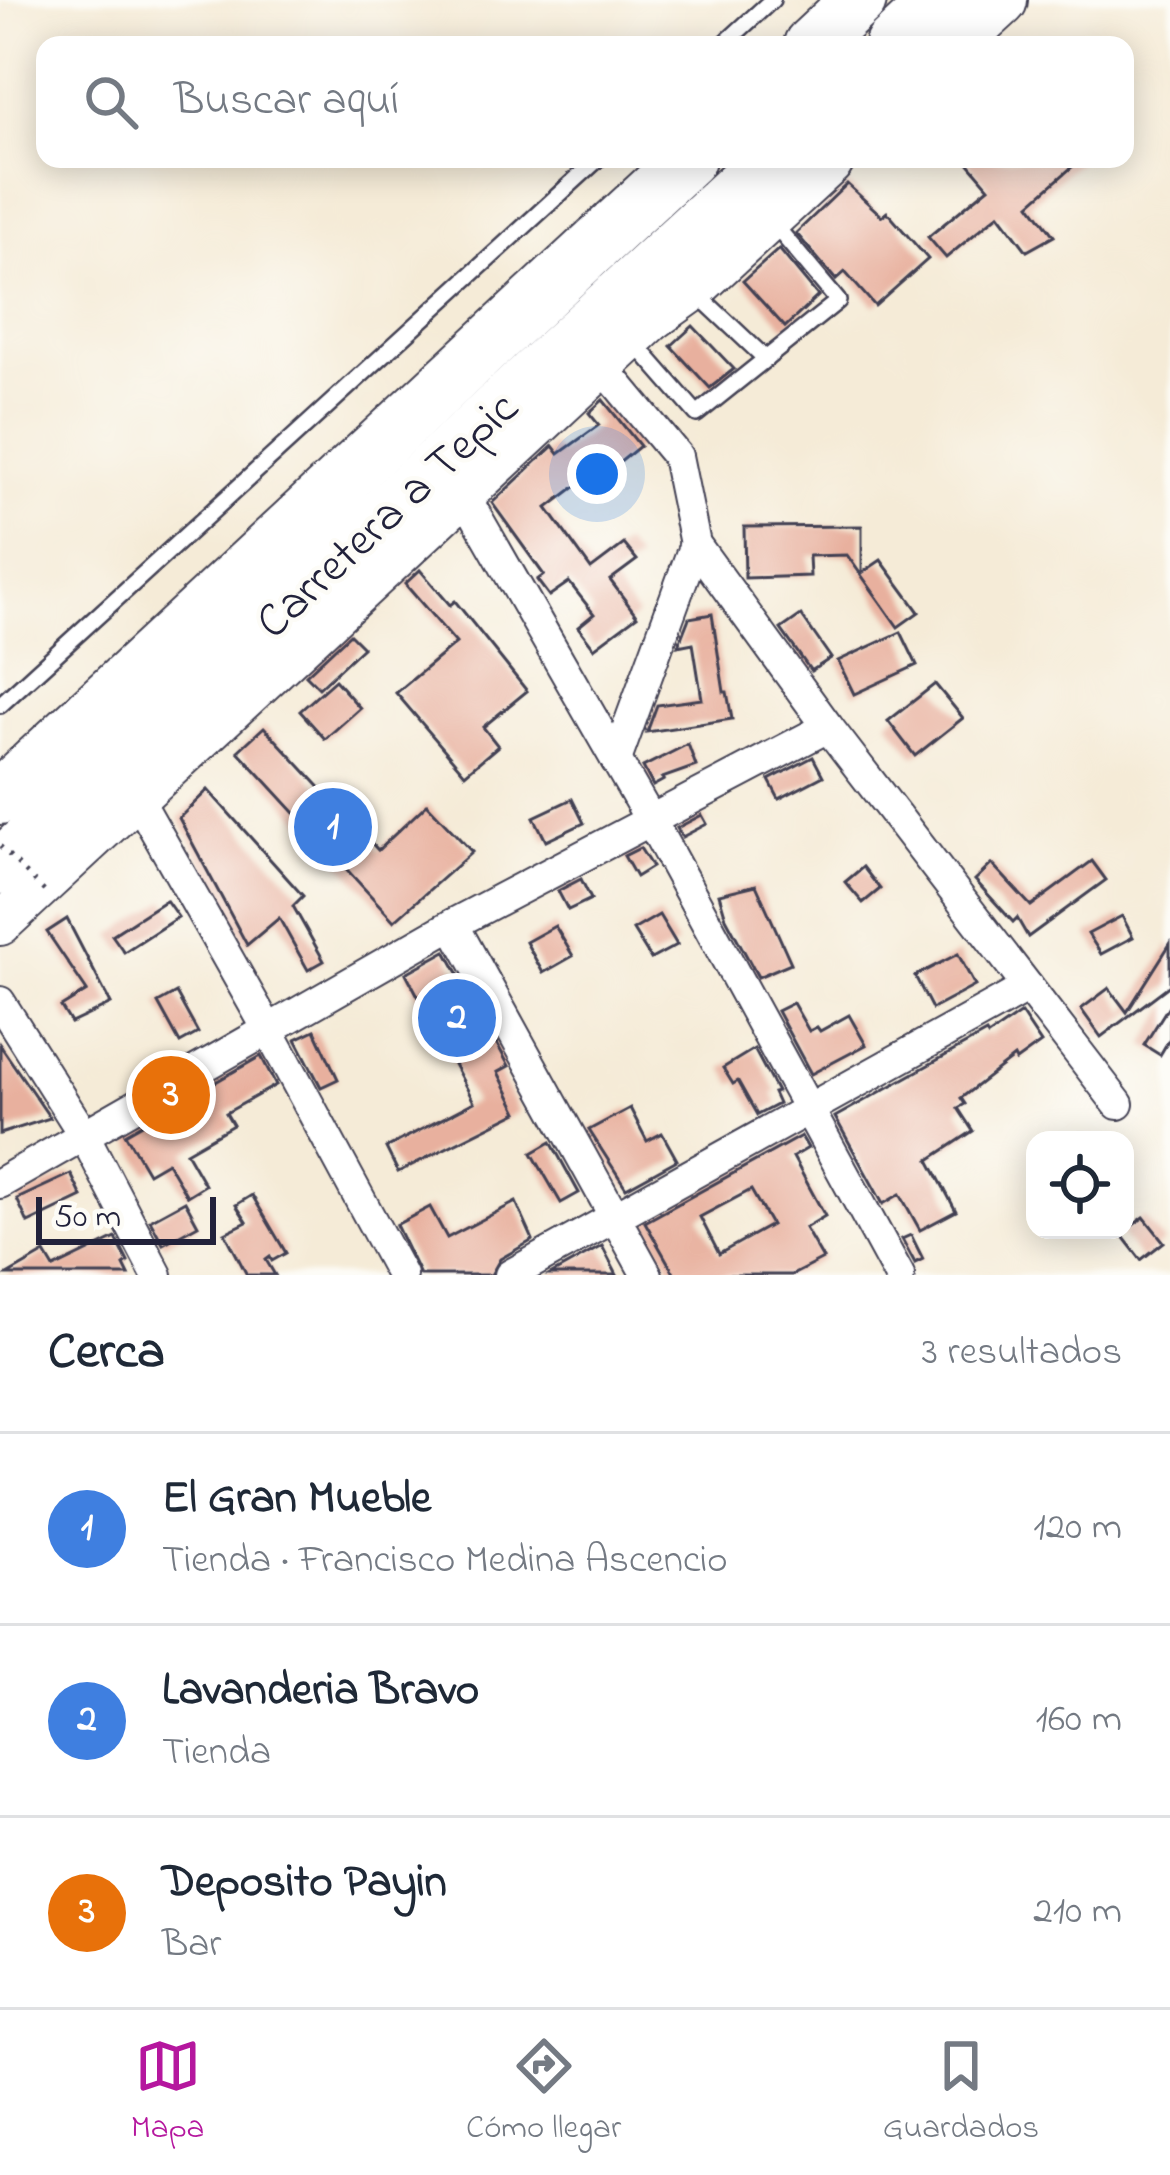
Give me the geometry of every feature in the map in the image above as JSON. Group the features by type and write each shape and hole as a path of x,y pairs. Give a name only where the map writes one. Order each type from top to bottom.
{"highway":[{"path":"821,36 860,0"},
{"path":"902,36 940,0"},
{"path":"961,36 1000,0"},
{"name":"Carretera a Tepic","path":"0,797 678,168"},
{"name":"Carretera a Tepic","path":"0,867 125,778 449,481 761,168"},
{"path":"449,481 688,286 817,168"}],"main road":[{"path":"449,481 617,352 688,286"},
{"path":"0,923 125,778"}],"street":[{"path":"617,352 676,456 695,544 828,727 1118,1104"},
{"path":"449,481 650,819 899,1275"},
{"path":"616,760 695,544"},
{"path":"82,720 125,778 401,1275"},
{"path":"0,1183 453,925 828,727"},
{"path":"453,925 647,1275"},
{"path":"510,1275 1028,987"},
{"path":"0,1002 84,1135 157,1275"}],"lane":[{"path":"732,36 772,0"},
{"path":"0,705 588,168"},
{"path":"617,352 697,414 838,301 766,215"},
{"path":"688,286 766,359"}],"path":[{"path":"0,846 49,896"}],"building":[{"path":"973,168 1071,168 1030,204 1054,236 1027,251 999,214 946,258 928,237 989,187"},
{"path":"847,184 882,216 887,212 928,259 875,306 845,272 836,280 796,233"},
{"path":"779,249 818,296 785,327 743,281"},
{"path":"693,326 734,369 710,388 671,346"},
{"path":"603,400 640,446 603,476 611,486 596,497 584,480 547,508 591,569 624,544 637,560 610,580 637,616 594,648 578,627 594,614 569,582 549,596 537,580 544,575 492,503 553,446 559,454 599,425 589,413"},
{"path":"862,526 862,573 881,560 919,612 898,627 847,555 809,556 810,576 745,578 744,527"},
{"path":"420,570 450,605 455,601 527,691 483,727 498,746 465,774 396,693 456,643 405,584"},
{"path":"712,614 732,719 647,732 657,705 702,699 693,643 678,646 689,618"},
{"path":"801,615 831,658 811,671 781,629"},
{"path":"901,632 917,665 854,694 838,661"},
{"path":"350,634 363,647 319,688 306,675"},
{"path":"335,680 360,708 325,739 300,711"},
{"path":"935,684 963,718 915,756 888,721"},
{"path":"264,727 378,850 427,804 472,852 394,921 238,751"},
{"path":"688,744 696,766 653,786 643,767"},
{"path":"813,757 823,776 779,799 769,780"},
{"path":"208,790 303,896 293,906 324,961 308,970 279,918 247,945 179,818"},
{"path":"572,799 584,823 546,841 534,817"},
{"path":"702,815 707,824 682,837 677,828"},
{"path":"640,848 652,867 636,877 624,856"},
{"path":"1092,861 1106,880 1028,937 1017,918 1013,922 975,880 992,864 1031,906"},
{"path":"863,867 880,889 863,903 845,882"},
{"path":"581,879 591,899 568,910 558,891"},
{"path":"756,885 791,963 758,977 726,918 719,894"},
{"path":"166,900 178,917 124,952 112,935"},
{"path":"659,915 677,945 651,959 633,930"},
{"path":"1122,916 1133,937 1101,954 1088,934"},
{"path":"67,919 111,1004 71,1023 61,1007 87,991 47,932"},
{"path":"555,926 573,956 543,973 526,942"},
{"path":"1170,944 1170,985 1101,1037 1081,1009 1109,988 1127,1012"},
{"path":"446,951 509,1066 498,1072 518,1112 398,1172 386,1148 474,1102 406,973"},
{"path":"958,954 975,986 932,1009 915,976"},
{"path":"176,993 198,1033 180,1043 158,1003"},
{"path":"793,1003 809,1031 817,1027 820,1031 849,1015 866,1045 811,1074 777,1011"},
{"path":"1170,1004 1170,1038 1160,1055 1144,1045"},
{"path":"1021,1013 1041,1043 1016,1061 1014,1057 961,1098 965,1104 958,1108 973,1131 929,1160 956,1211 920,1230 900,1194 883,1204 835,1117 988,1036"},
{"path":"315,1030 338,1079 321,1087 296,1039"},
{"path":"0,1045 50,1118 0,1134"},
{"path":"754,1049 777,1092 773,1093 778,1104 757,1115 738,1081 733,1084 723,1068"},
{"path":"261,1056 276,1085 226,1113 233,1125 186,1152 205,1185 187,1196 167,1162 148,1173 125,1134"},
{"path":"630,1108 647,1141 662,1133 677,1160 626,1188 589,1130"},
{"path":"801,1136 808,1148 793,1157 825,1216 805,1228 823,1259 792,1275 675,1275 645,1222","holes":["751,1190 771,1225 719,1254 700,1217"]},
{"path":"551,1142 579,1193 561,1203 532,1153"},
{"path":"71,1174 82,1197 28,1223 17,1199"},
{"path":"252,1195 286,1253 266,1260 275,1275 247,1275 225,1233 247,1222 236,1205"},
{"path":"185,1201 198,1225 163,1244 150,1220"},
{"path":"516,1202 533,1240 500,1259 491,1275 420,1275 396,1225 430,1207 447,1238"},
{"path":"1144,1217 1164,1242 1141,1260 1125,1239 1134,1239 1134,1224"},
{"path":"911,1235 923,1259 915,1263 902,1239"},
{"path":"116,1238 129,1275 7,1275 45,1253 54,1268"},
{"path":"602,1246 617,1275 550,1275"}],"place":[{"name":"El Gran Mueble","path":"333,827"},
{"name":"Lavanderia Bravo","path":"457,1018"},
{"name":"Deposito Payin","path":"171,1095"}]}
